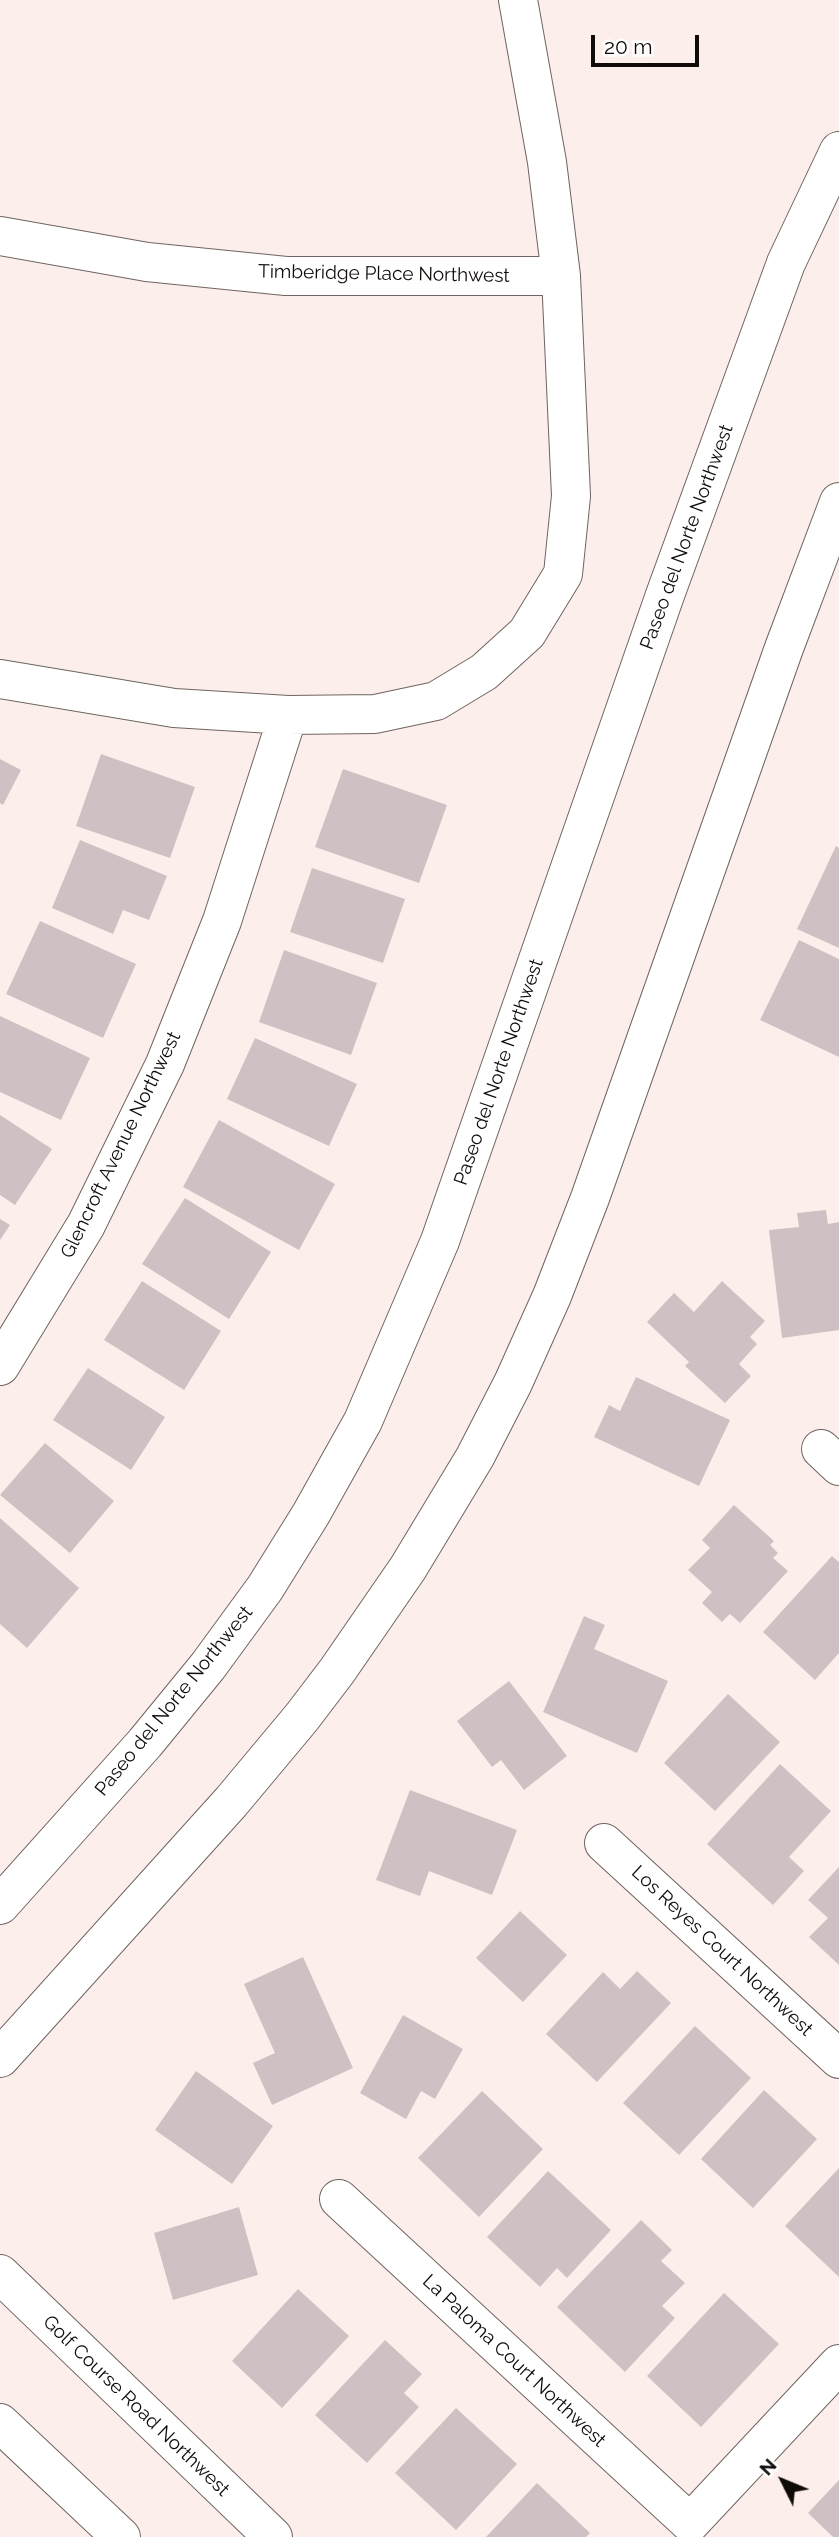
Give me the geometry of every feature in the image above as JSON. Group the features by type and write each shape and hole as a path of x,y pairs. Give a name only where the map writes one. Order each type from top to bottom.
{"main road":[{"path":"0,679 174,708 288,715 375,714 436,701 484,673 527,633 563,574 571,496 561,276 547,162 518,0"},
{"name":"Paseo del Norte Northwest","path":"0,1905 145,1743 208,1666 272,1577 363,1421 440,1241 665,595 786,263 839,151"},
{"name":"Timberidge Place Northwest","path":"0,236 147,262 286,276 561,276"},
{"path":"0,2058 224,1810 302,1717 366,1632 475,1457 541,1321 590,1198 784,648 839,502"},
{"name":"Glencroft Avenue Northwest","path":"0,1366 86,1225 165,1064 222,921 288,715"},
{"name":"Los Reyes Court Northwest","path":"604,1843 839,2059"},
{"name":"La Paloma Court Northwest","path":"339,2199 690,2524 839,2364"},
{"name":"Golf Course Road Northwest","path":"0,2274 273,2537"},
{"path":"0,2423 121,2537"}],"building":[{"path":"101,754 195,787 170,858 76,826"},
{"path":"0,759 21,770 3,805 0,803"},
{"path":"343,769 447,805 419,883 315,847"},
{"path":"80,840 167,876 149,920 123,910 113,934 52,908"},
{"path":"836,846 839,848 839,948 797,929"},
{"path":"312,868 405,899 383,963 290,932"},
{"path":"40,921 136,964 103,1038 6,994"},
{"path":"799,940 839,959 839,1057 760,1020"},
{"path":"284,950 377,983 351,1055 259,1022"},
{"path":"0,1016 90,1058 61,1120 0,1092"},
{"path":"255,1038 357,1084 329,1146 227,1099"},
{"path":"0,1115 52,1149 15,1205 0,1195"},
{"path":"219,1120 335,1184 299,1250 183,1187"},
{"path":"185,1198 271,1252 229,1319 142,1264"},
{"path":"826,1210 828,1224 839,1222 839,1330 782,1338 769,1230 799,1227 797,1213"},
{"path":"0,1219 10,1225 0,1240"},
{"path":"142,1281 221,1331 184,1390 104,1340"},
{"path":"722,1281 765,1321 750,1337 757,1344 739,1364 751,1376 725,1403 685,1366 689,1362 647,1322 674,1293 694,1312"},
{"path":"88,1368 165,1417 131,1470 53,1420"},
{"path":"636,1377 730,1420 699,1486 594,1437 609,1405 620,1411"},
{"path":"45,1443 114,1501 70,1553 0,1495"},
{"path":"734,1505 774,1541 770,1545 778,1553 773,1558 788,1571 740,1623 730,1614 722,1622 702,1603 712,1592 688,1570 710,1548 702,1540"},
{"path":"0,1518 79,1588 27,1648 0,1624"},
{"path":"832,1556 839,1562 839,1653 815,1680 763,1632"},
{"path":"584,1616 605,1625 594,1649 668,1681 637,1753 543,1712"},
{"path":"509,1681 567,1756 524,1790 501,1760 492,1767 457,1721"},
{"path":"728,1694 780,1742 715,1811 664,1763"},
{"path":"780,1764 831,1811 789,1857 804,1871 773,1905 707,1844"},
{"path":"410,1790 517,1830 492,1895 429,1871 420,1896 376,1880"},
{"path":"839,1867 839,1965 809,1937 828,1918 808,1900"},
{"path":"520,1911 567,1955 523,2002 476,1958"},
{"path":"303,1957 353,2068 272,2105 253,2063 275,2053 244,1984"},
{"path":"637,1971 671,2003 597,2082 546,2034 603,1972 620,1989"},
{"path":"403,2015 463,2049 435,2099 421,2091 406,2119 360,2093"},
{"path":"695,2026 751,2078 679,2155 623,2103"},
{"path":"196,2071 273,2126 232,2184 155,2130"},
{"path":"764,2090 817,2139 753,2208 701,2159"},
{"path":"482,2091 543,2149 479,2217 418,2158"},
{"path":"839,2168 839,2277 785,2226"},
{"path":"548,2171 611,2230 567,2278 557,2268 540,2287 487,2237"},
{"path":"239,2207 258,2275 173,2300 154,2233"},
{"path":"641,2220 672,2250 661,2261 685,2283 662,2306 675,2318 625,2372 557,2307"},
{"path":"298,2289 349,2336 282,2408 232,2361"},
{"path":"724,2293 779,2344 701,2427 647,2376"},
{"path":"385,2340 422,2374 404,2393 419,2407 367,2463 315,2415"},
{"path":"456,2408 517,2464 456,2530 395,2473"},
{"path":"839,2480 839,2537 833,2537 808,2513"},
{"path":"537,2483 590,2533 586,2537 486,2537"}]}
